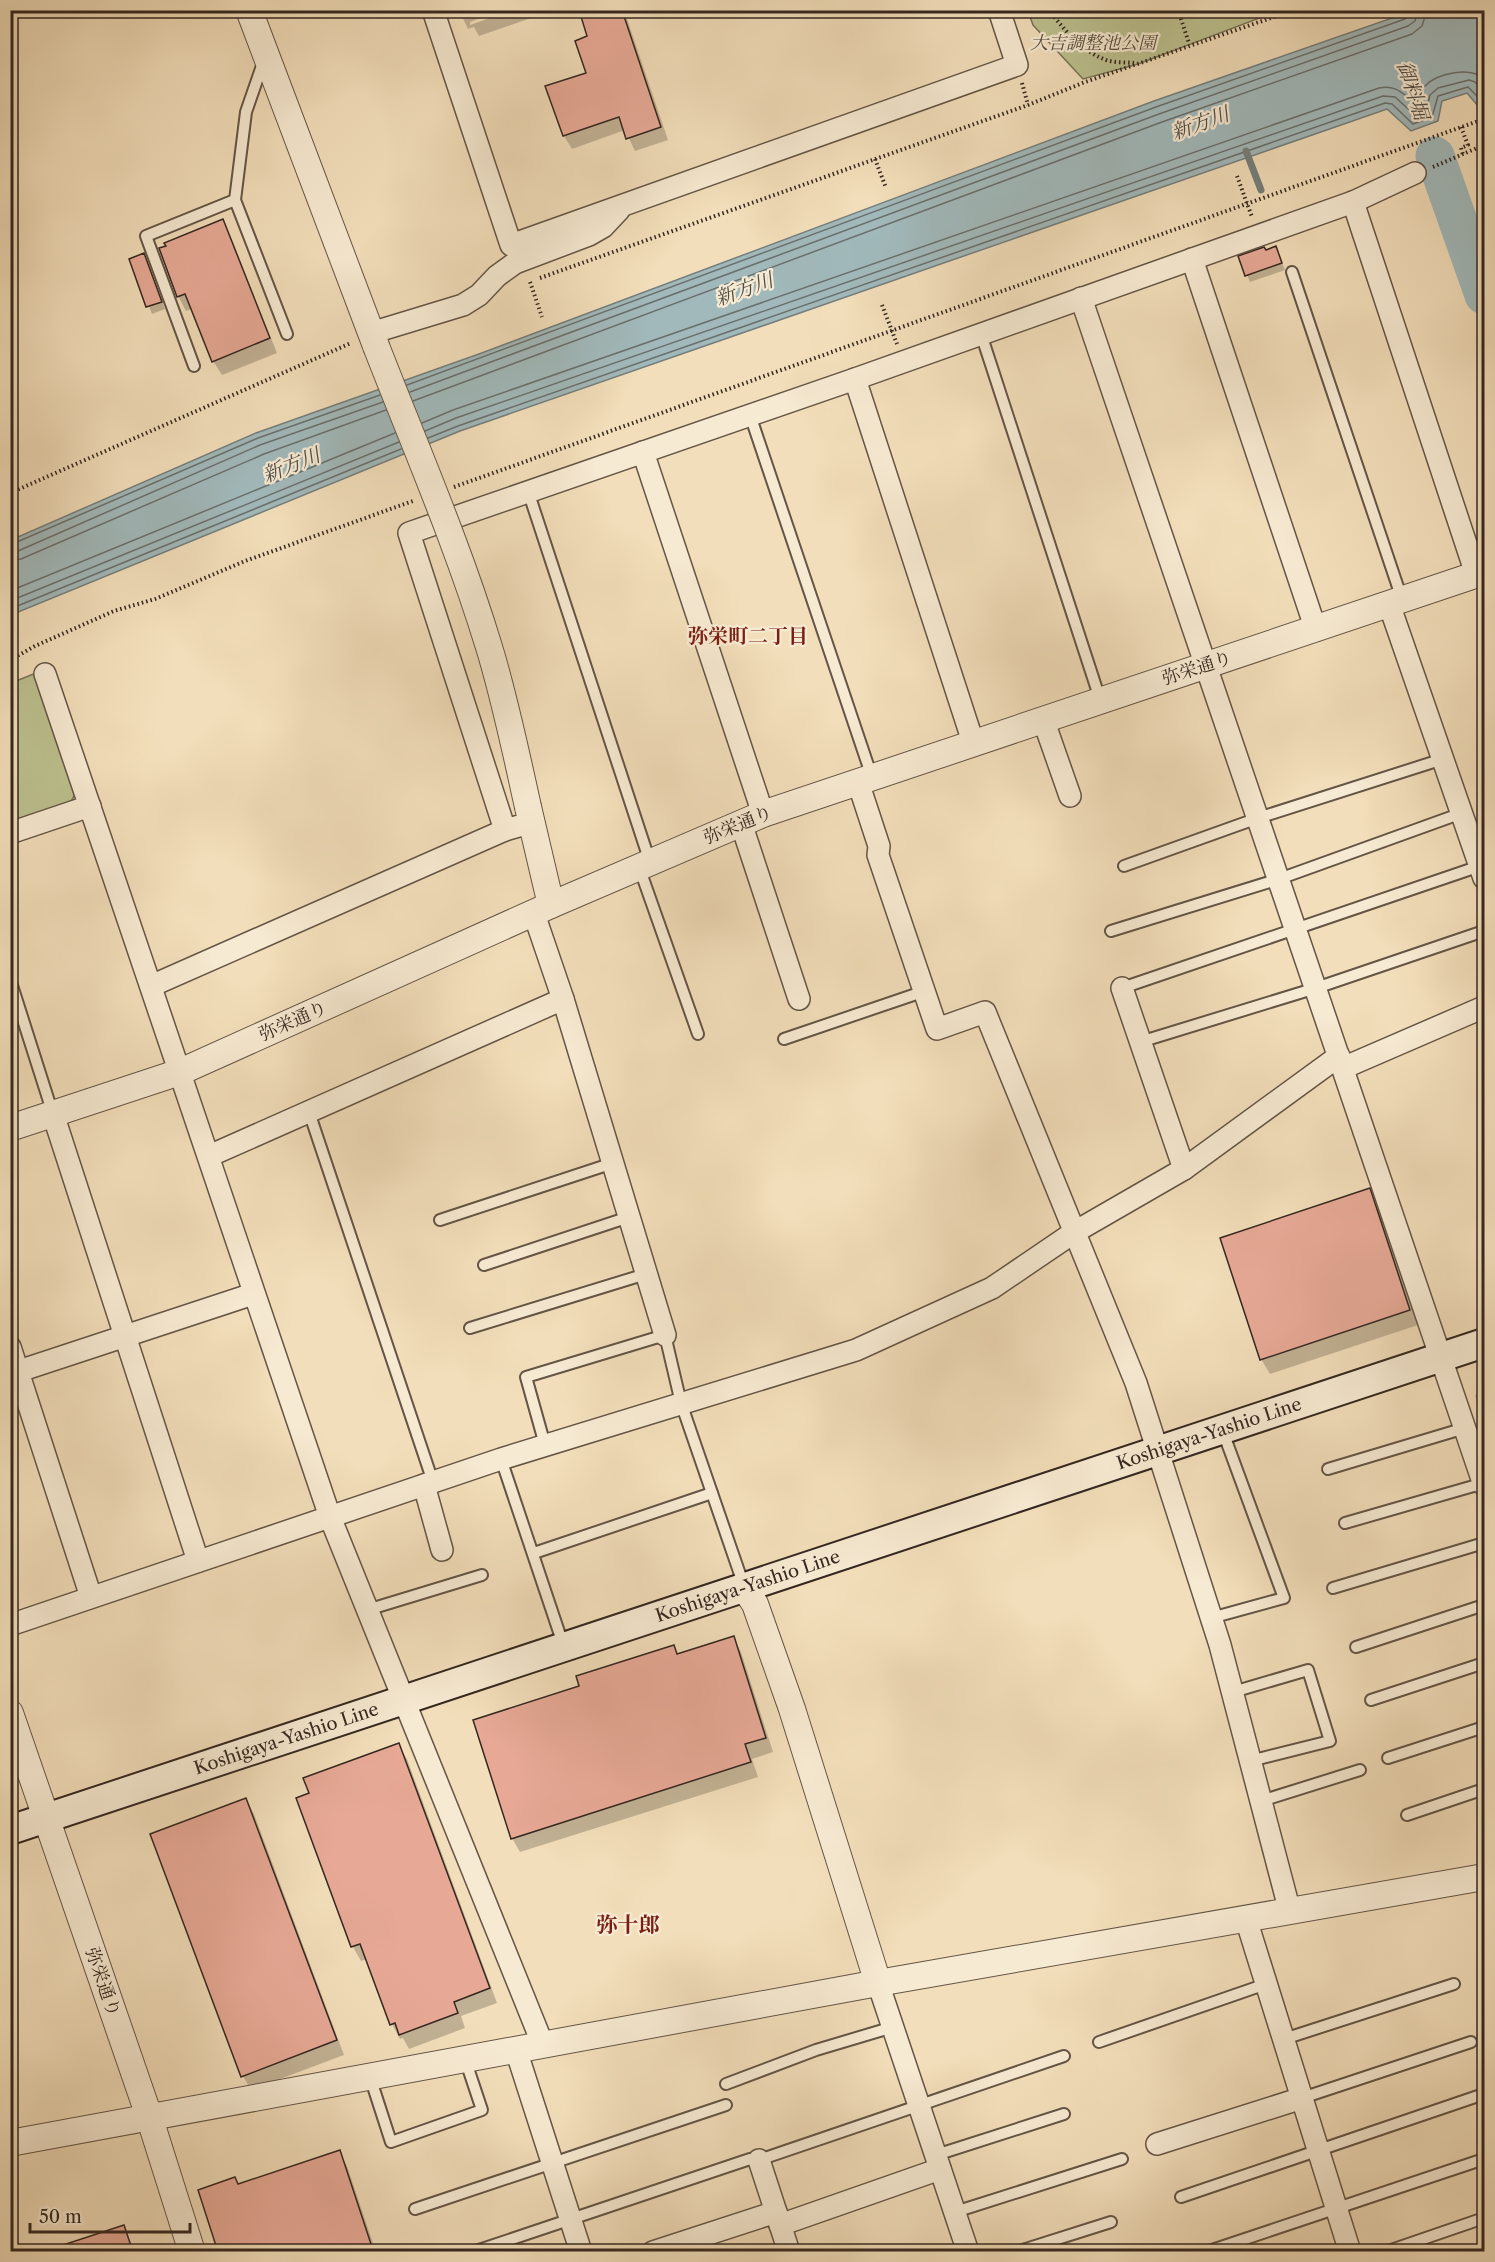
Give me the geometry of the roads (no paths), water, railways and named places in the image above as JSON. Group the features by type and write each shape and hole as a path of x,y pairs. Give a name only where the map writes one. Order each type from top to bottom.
{"main road":[{"name":"Koshigaya-Yashio Line","path":"10,1830 1485,1343"}],"street":[{"path":"249,10 265,57 463,569 488,646 509,720 530,815 542,909 563,999 665,1335"},
{"path":"433,10 511,245 1017,65 999,10"},
{"path":"505,830 409,533 855,379 1353,202 1421,171"},
{"path":"1353,202 1480,573"},
{"path":"374,340 463,305 515,263 589,235 603,227 628,203"},
{"path":"1192,259 1316,630"},
{"path":"1080,298 1484,1484"},
{"path":"855,379 973,742"},
{"path":"643,452 752,818 799,999"},
{"name":"弥栄通り","path":"10,1128 180,1072 542,909 752,818 1480,573"},
{"path":"1396,602 1443,759 1483,872"},
{"path":"45,674 330,1517 543,2045"},
{"path":"1043,719 1070,796"},
{"path":"865,780 879,846 878,855 937,1029 985,1012 1136,1383 1233,1692 1290,1912"},
{"path":"10,833 90,806"},
{"path":"151,986 505,830 530,815"},
{"path":"1122,988 1184,1169"},
{"path":"208,1156 563,999"},
{"path":"10,1624 501,1459 856,1350 992,1288 1074,1233 1184,1169 1341,1062 1485,1007"},
{"path":"53,1114 198,1561"},
{"path":"15,1373 254,1294"},
{"path":"10,1347 15,1373 91,1597"},
{"path":"429,1484 442,1550"},
{"path":"745,1589 755,1604 792,1709 893,2027 968,2252"},
{"name":"弥栄通り","path":"13,1726 149,2116 192,2252"},
{"path":"10,2143 879,1983 1485,1877"},
{"path":"1246,1919 1350,2252"},
{"path":"516,2050 581,2252"},
{"path":"1157,2144 1302,2098"},
{"path":"759,2160 789,2252"},
{"path":"653,2252 778,2218 938,2162"}],"lane":[{"path":"265,57 246,112 234,200 287,334"},
{"path":"194,366 146,236 234,200"},
{"path":"1292,272 1396,602"},
{"path":"981,334 1100,699"},
{"path":"750,415 865,780"},
{"path":"528,492 698,1034"},
{"path":"1124,866 1258,818 1443,759"},
{"path":"1111,931 1279,879 1462,813"},
{"path":"1122,988 1296,929 1483,872"},
{"path":"1140,1042 1316,988 1485,931"},
{"path":"10,979 53,1114"},
{"path":"784,1039 925,991"},
{"path":"309,1112 429,1484"},
{"path":"440,1220 613,1163"},
{"path":"484,1265 629,1217"},
{"path":"470,1328 646,1274"},
{"path":"545,1445 526,1377 665,1335 681,1403 745,1589"},
{"path":"1328,1469 1465,1428"},
{"path":"1211,1618 1284,1598 1222,1430"},
{"path":"501,1459 565,1647"},
{"path":"1345,1523 1484,1484"},
{"path":"534,1553 712,1493"},
{"path":"1333,1588 1485,1543"},
{"path":"368,1610 482,1575"},
{"path":"1356,1647 1485,1605"},
{"path":"1371,1700 1485,1664"},
{"path":"1233,1692 1308,1670 1330,1741 1250,1761"},
{"path":"1388,1758 1485,1726"},
{"path":"1261,1801 1360,1770"},
{"path":"1407,1815 1485,1789"},
{"path":"1099,2042 1266,1984"},
{"path":"1284,2039 1454,1984"},
{"path":"726,2084 816,2050 893,2027"},
{"path":"1302,2098 1471,2042"},
{"path":"473,2252 750,2159 759,2160 1064,2056"},
{"path":"370,2076 391,2142 482,2110 465,2059"},
{"path":"1181,2197 1485,2094"},
{"path":"415,2209 726,2105"},
{"path":"938,2162 1064,2114"},
{"path":"955,2212 1122,2159"},
{"path":"1206,2252 1485,2159"},
{"path":"1385,2252 1485,2218"},
{"path":"1016,2252 1111,2222"}],"water":[{"name":"新方川","path":"1412,11 1484,11 1484,105 1479,107 1467,93 1442,101 1438,121 1411,131 1387,109 460,431 11,615 11,540 256,433 479,354 1154,101"}],"waterway":[{"path":"1246,151 1261,190"},
{"name":"御料堀","path":"1435,156 1484,295"}],"district":[{"name":"弥栄町二丁目","path":"748,636"},
{"name":"弥十郎","path":"628,1924"}],"park label":[{"name":"大吉調整池公園","path":"1093,43"}]}
